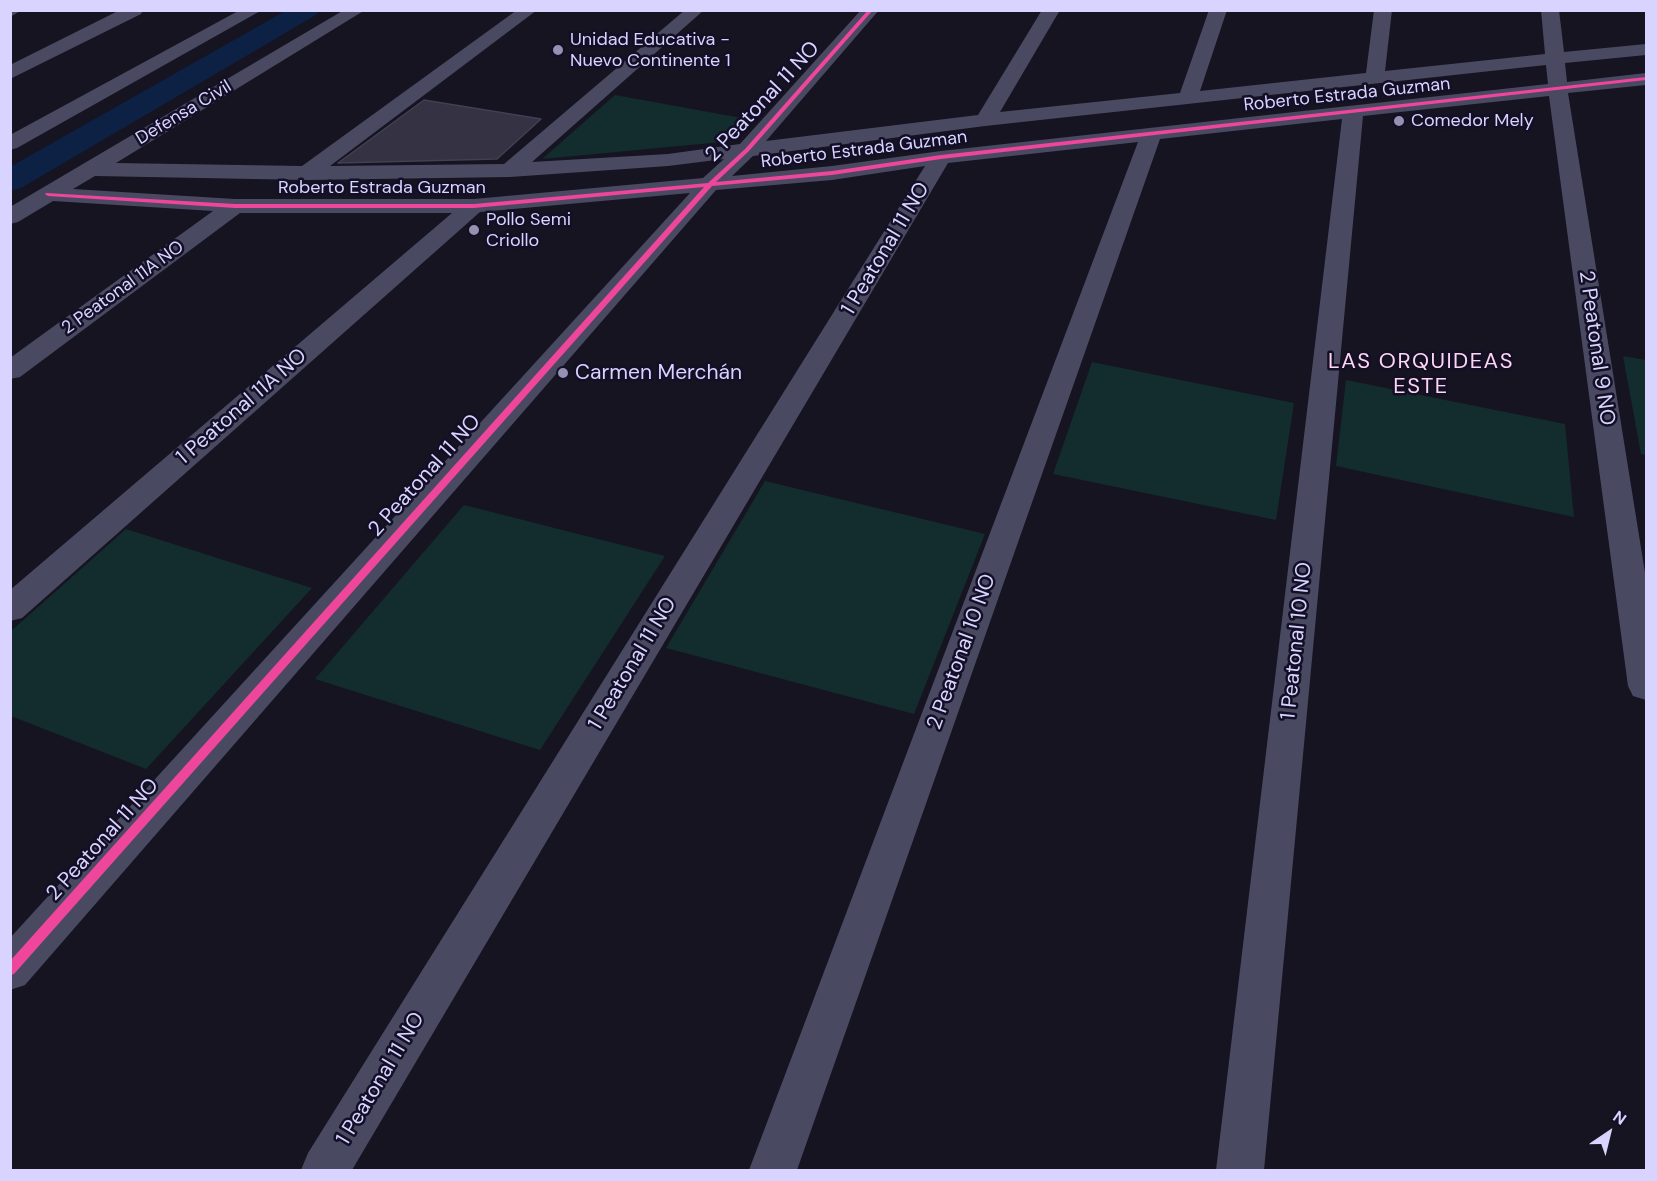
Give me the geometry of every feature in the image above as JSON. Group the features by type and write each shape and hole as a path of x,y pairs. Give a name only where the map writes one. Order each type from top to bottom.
{"street":[{"path":"10,72 135,10"},
{"path":"219,10 249,13"},
{"name":"Defensa Civil","path":"10,217 357,10"},
{"path":"307,173 529,10"},
{"path":"510,170 696,10"},
{"name":"2 Peatonal 11 NO","path":"10,970 710,184 747,150 871,10"},
{"path":"986,120 1051,10"},
{"path":"1188,98 1218,10"},
{"path":"1376,77 1383,10"},
{"name":"2 Peatonal 9 NO","path":"1550,10 1558,90 1647,686"},
{"path":"10,144 249,13"},
{"name":"Roberto Estrada Guzman","path":"88,170 307,173 510,170 668,160 986,120 1647,49"},
{"path":"1611,54 1596,59 1598,64 1608,71 1647,79"},
{"path":"1478,67 1504,71 1524,81 1524,88 1510,95"},
{"name":"Roberto Estrada Guzman","path":"48,194 235,206 474,206 832,173 941,157 1647,79"},
{"name":"1 Peatonal 10 NO","path":"1240,1170 1353,111"},
{"name":"2 Peatonal 10 NO","path":"773,1170 1150,134"},
{"path":"807,141 794,152 791,158 793,165 810,171 832,173"},
{"name":"1 Peatonal 11 NO","path":"325,1170 941,157"},
{"path":"668,160 686,164 693,172 689,180 674,188"},
{"name":"2 Peatonal 11A NO","path":"10,370 235,206"},
{"name":"1 Peatonal 11A NO","path":"10,609 474,206"}],"green space":[{"path":"615,95 747,119 722,142 542,159"},
{"path":"1623,356 1646,360 1646,455 1641,454"},
{"path":"1092,362 1294,403 1276,520 1053,474"},
{"path":"1346,380 1565,424 1574,517 1336,466"},
{"path":"765,481 985,534 914,714 666,648"},
{"path":"464,505 665,556 540,750 315,679"},
{"path":"126,529 312,588 146,769 11,716 11,631"}],"building":[{"path":"424,100 541,119 497,159 338,163"}],"waterway":[{"path":"10,181 307,10"}],"cycle path":[{"path":"10,970 710,184 747,150 871,10"},
{"path":"48,194 235,206 474,206 832,173 941,157 1646,79"}],"place":[{"name":"Unidad Educativa - Nuevo Continente 1","path":"558,50"},
{"name":"Comedor Mely","path":"1399,121"},
{"name":"Pollo Semi Criollo","path":"474,230"},
{"name":"Carmen Merchán","path":"563,373"}],"district":[{"name":"LAS ORQUIDEAS ESTE","path":"1421,374"}]}
